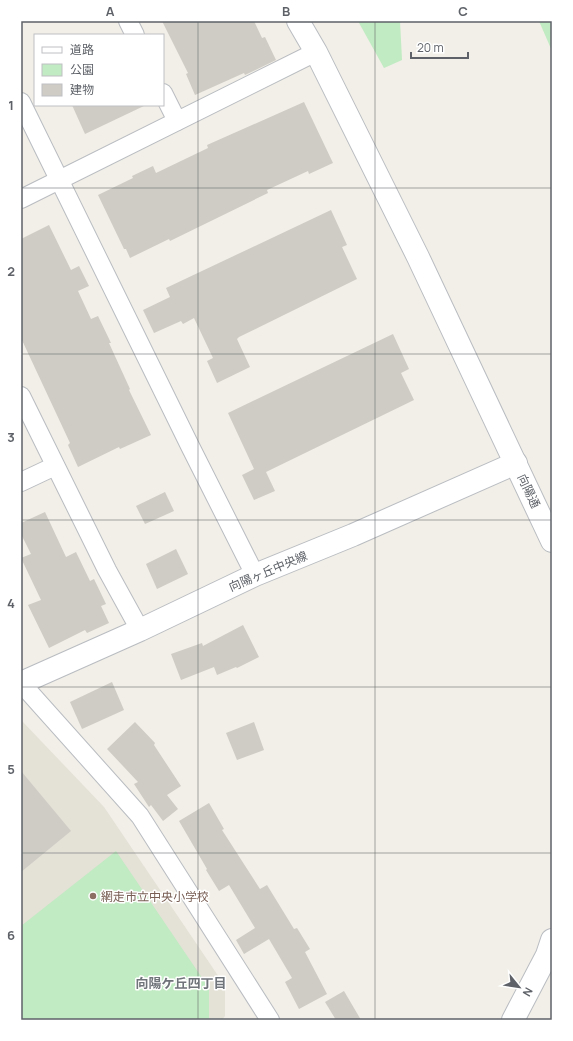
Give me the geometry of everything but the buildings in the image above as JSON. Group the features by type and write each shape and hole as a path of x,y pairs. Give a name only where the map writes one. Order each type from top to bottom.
{"street":[{"path":"128,21 134,34"},
{"name":"向陽通","path":"298,21 316,52 418,257 552,541"},
{"path":"21,199 316,52"},
{"path":"164,95 177,121"},
{"path":"21,102 255,575"},
{"path":"21,396 107,570 140,630"},
{"name":"向陽ヶ丘中央線","path":"21,683 140,630 255,575 353,535 516,463"},
{"path":"21,482 55,466"},
{"path":"21,683 140,816 270,1020"},
{"path":"513,1020 547,955 552,940"}],"shaded area":[{"name":"網走市立中央小学校","path":"21,720 104,807 225,986 225,1016 222,1020 21,1020"}],"green space":[{"path":"358,21 400,21 402,60 384,68"},
{"path":"539,21 552,21 552,51"},
{"name":"網走市立中央小学校","path":"116,851 209,988 209,1020 21,1020 21,926"}],"place":[{"name":"網走市立中央小学校","path":"93,896"}],"district":[{"name":"向陽ケ丘四丁目","path":"181,983"}]}
